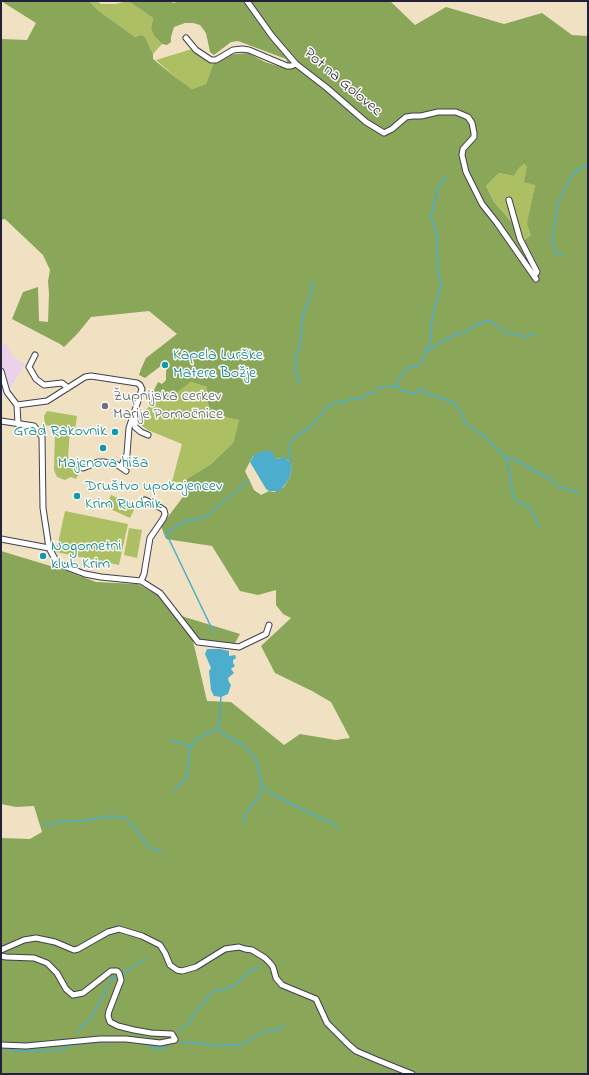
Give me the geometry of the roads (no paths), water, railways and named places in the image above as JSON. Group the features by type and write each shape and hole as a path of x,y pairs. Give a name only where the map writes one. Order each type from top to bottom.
{"street":[{"name":"Pot na Golovec","path":"247,1 272,36 296,64 327,88 366,122 384,134 406,117 456,112 468,117 472,123 474,137 463,149 462,154 466,172 482,204 535,278 537,272 520,239 509,200"},
{"path":"186,38 196,50 211,60 216,60 233,50 242,49 249,50 287,66 296,64"},
{"path":"35,355 30,367 32,374 36,379 44,385 62,383 68,388"},
{"path":"1,371 7,392 17,405 18,424"},
{"path":"17,405 47,401 88,376 137,383 142,389 129,428 127,454 121,467"},
{"path":"136,410 135,427 148,435"},
{"path":"1,422 34,426 42,437 42,493 49,548 58,562 70,569 85,574 141,581 160,593 198,642 239,647 266,634 269,625"},
{"path":"83,468 98,462 110,462 126,470"},
{"path":"141,581 144,574 150,538 165,514 164,510 145,500"},
{"path":"1,538 49,548"},
{"path":"1,950 24,940 36,938 55,942 74,950 108,932 119,929 142,936 155,942 163,948 173,968 182,971 196,966 225,949 239,947 252,950 270,962 276,978 282,985 316,999 327,1023 349,1045 377,1060 412,1074"},
{"path":"1,956 34,958 47,963 57,973 66,989 74,995 83,993 110,971 117,971 121,980 109,1010 108,1016 110,1022 118,1026 134,1030 151,1033 172,1034 175,1037 175,1040 164,1043 126,1039 100,1039 26,1046 1,1046"}],"water":[{"path":"263,451 271,451 274,454 274,459 282,458 284,456 292,467 289,479 280,491 269,491 266,489 250,462 254,455"},
{"path":"207,649 229,651 229,656 235,655 236,658 233,660 235,666 231,669 234,673 228,678 231,685 228,694 221,697 214,696 211,690 209,671 211,668 205,654"}],"waterway":[{"path":"563,256 555,252 552,241 558,202 573,173 588,164"},
{"path":"397,384 401,375 407,368 417,366 423,360 427,347 430,345 432,319 441,284 438,272 437,236 431,216 438,188 446,177"},
{"path":"299,384 296,371 296,355 299,350 304,312 310,297 313,281"},
{"path":"427,351 440,342 459,333 466,332 471,327 486,321 492,322 506,333 525,337 535,334"},
{"path":"288,463 290,463 291,456 288,446 290,442 293,441 296,436 309,428 329,405 356,398 361,400 367,394 375,392 377,388 395,386 397,384 401,390 412,393 418,392 419,389 422,389 425,393 453,402 463,415 465,423 484,436 506,458 512,485 512,494 517,501 530,507 539,526"},
{"path":"506,458 514,459 550,479 560,487 579,492"},
{"path":"164,533 187,520 201,519 207,516 249,480"},
{"path":"166,533 214,633"},
{"path":"221,696 219,729 223,734 243,745 256,760 262,785 271,793 332,823 339,829"},
{"path":"174,791 187,777 191,746 198,738 219,729"},
{"path":"171,740 190,746"},
{"path":"244,823 248,809 258,799 262,786"},
{"path":"43,826 58,822 80,821 111,816 124,817 130,822 147,845 153,849 161,851"},
{"path":"78,1032 92,1017 112,978 127,971 146,958"},
{"path":"178,1031 187,1025 197,1010 214,991 227,989 236,984 250,971 259,967"},
{"path":"181,1043 199,1043 222,1046 244,1044 262,1032 277,1030 284,1025"},
{"path":"1,1048 7,1048 14,1051 58,1050 64,1049 69,1045 113,1041"},
{"path":"143,1043 157,1049 168,1047"}],"place":[{"name":"Kapela Lurške Matere Božje","path":"165,365"},
{"name":"Župnijska cerkev Marije Pomočnice","path":"105,406"},
{"name":"Grad Rakovnik","path":"115,432"},
{"name":"Majcnova hiša","path":"103,448"},
{"name":"Društvo upokojencev Krim Rudnik","path":"77,496"},
{"name":"Nogometni klub Krim","path":"43,556"}]}
